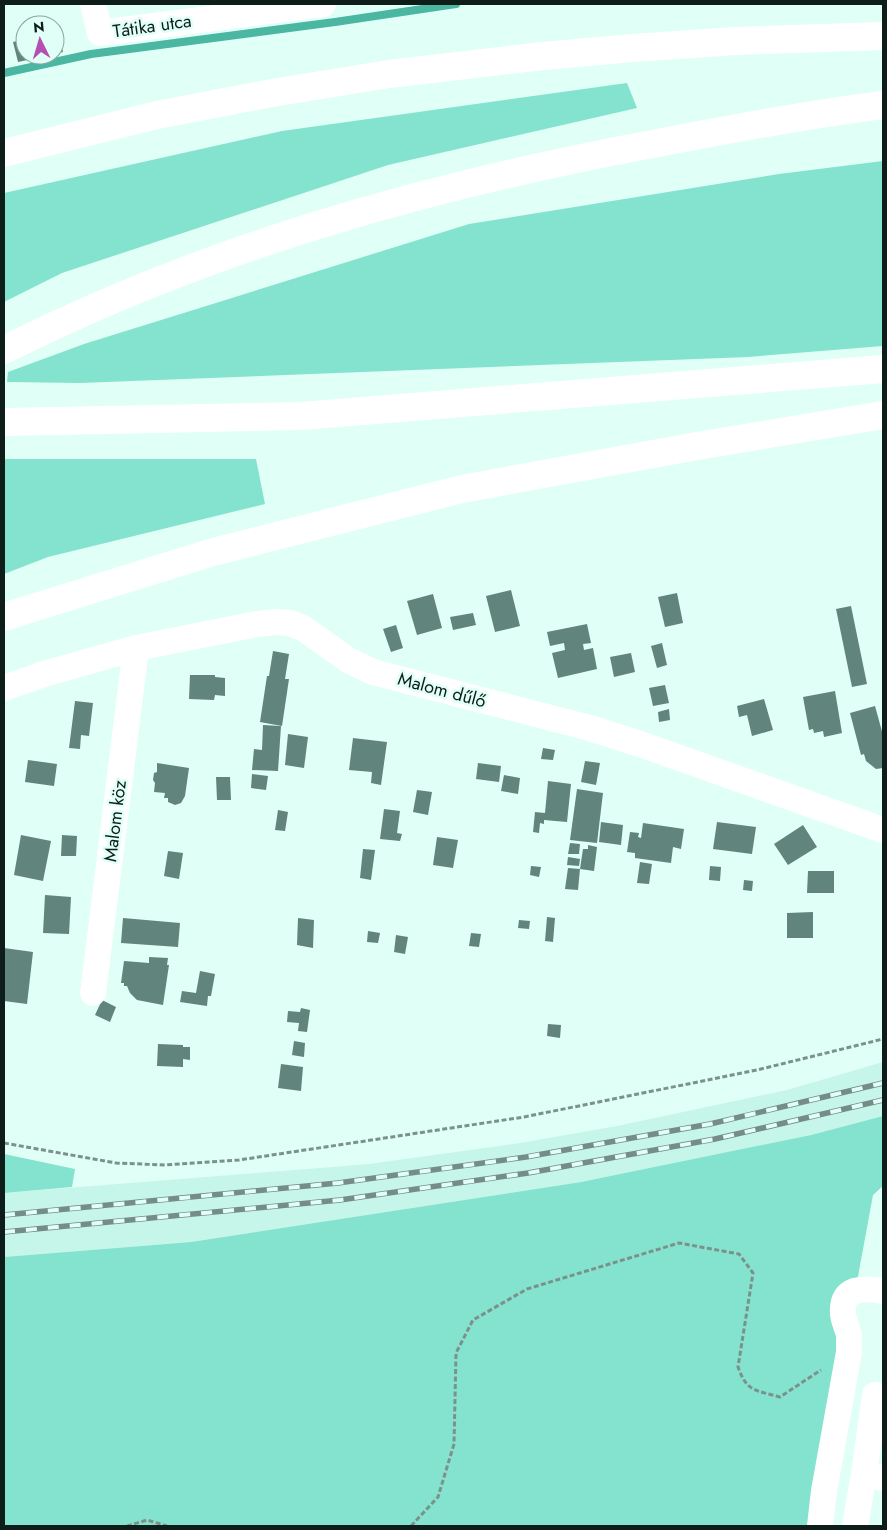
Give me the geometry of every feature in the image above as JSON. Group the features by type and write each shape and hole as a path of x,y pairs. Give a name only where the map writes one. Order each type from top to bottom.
{"highway":[{"path":"4,153 157,115 272,93 389,74 543,56 736,40 883,36"},
{"path":"4,350 130,291 239,250 355,213 560,162 809,114 883,105"},
{"path":"14,422 301,416 883,369"},
{"path":"4,617 213,552 462,489 697,446 883,415"}],"street":[{"name":"Tátika utca","path":"93,4 100,33 323,4"},
{"name":"Malom dűlő","path":"4,688 44,674 136,648 257,624 290,623 312,632 348,660 373,672 590,728 883,830"},
{"name":"Malom köz","path":"93,993 136,648"},
{"path":"820,1526 824,1491 848,1352 849,1335 843,1313 844,1302 850,1292 862,1288 883,1290"},
{"path":"855,1526 874,1476 875,1395"}],"path":[{"path":"4,1143 116,1163 165,1165 239,1160 524,1117 757,1070 883,1038"},
{"path":"412,1526 438,1497 454,1444 456,1353 473,1320 527,1289 679,1243 739,1254 753,1273 738,1367 743,1382 753,1390 780,1397 848,1352"},
{"path":"127,1526 147,1520 167,1526"}],"shaded area":[{"path":"883,1062 883,1116 811,1135 581,1182 191,1242 4,1257 4,1193 369,1164 520,1143 617,1126 787,1090"}],"green space":[{"path":"627,83 637,108 388,165 62,273 4,302 4,193 282,131"},
{"path":"883,161 883,346 748,357 80,383 7,382 8,372 84,344 469,224 779,174"},
{"path":"4,459 256,459 265,504 48,557 4,574"},
{"path":"883,1116 883,1186 873,1195 812,1526 4,1526 4,1257 191,1242 581,1182 811,1135"},
{"path":"4,1154 75,1169 72,1187 4,1193"}],"building":[{"path":"511,590 520,626 495,632 486,596"},
{"path":"677,593 683,623 665,627 658,597"},
{"path":"433,594 442,628 417,635 407,601"},
{"path":"851,606 867,684 852,687 836,609"},
{"path":"473,613 476,625 453,630 450,617"},
{"path":"587,624 591,643 583,644 584,650 593,648 597,669 558,678 552,653 565,650 564,643 550,646 547,632"},
{"path":"396,625 403,648 391,652 383,629"},
{"path":"662,643 667,665 657,668 651,646"},
{"path":"273,651 289,654 285,679 289,679 282,726 260,722"},
{"path":"631,653 635,672 614,677 610,657"},
{"path":"190,675 215,675 215,677 225,678 225,696 215,695 214,700 189,699"},
{"path":"665,685 669,703 653,706 649,688"},
{"path":"835,691 842,733 824,737 823,731 814,733 813,729 809,730 803,697"},
{"path":"764,699 773,730 752,736 747,715 739,717 737,706"},
{"path":"75,701 93,703 89,736 81,735 80,749 69,748"},
{"path":"875,706 883,735 883,768 876,769 866,761 864,754 861,755 850,713"},
{"path":"669,709 670,720 659,722 658,712"},
{"path":"263,725 281,726 278,771 252,770 254,749 262,750"},
{"path":"288,734 308,737 304,768 285,765"},
{"path":"353,738 387,742 381,785 371,783 372,772 349,770"},
{"path":"543,748 555,750 553,760 541,759"},
{"path":"28,760 57,764 54,786 25,782"},
{"path":"585,761 600,763 596,785 581,782"},
{"path":"157,763 189,768 185,796 181,803 175,805 168,802 168,798 164,798 165,793 154,792 155,783 153,780 154,773 157,772"},
{"path":"478,763 501,766 499,782 476,779"},
{"path":"252,774 268,776 266,790 251,788"},
{"path":"504,775 520,778 518,794 501,791"},
{"path":"216,777 230,777 231,800 217,800"},
{"path":"548,781 571,784 567,822 544,820 544,824 540,823 539,833 533,832 535,812 545,813"},
{"path":"577,789 603,793 597,843 570,840"},
{"path":"417,790 432,792 428,815 413,812"},
{"path":"384,809 400,811 397,833 402,834 400,841 380,839"},
{"path":"278,810 288,812 285,831 275,830"},
{"path":"601,822 623,825 621,845 599,842"},
{"path":"717,822 756,827 752,854 713,849"},
{"path":"643,823 684,829 681,849 673,847 671,863 635,858 635,853 627,852 630,832 639,833 638,837 641,838"},
{"path":"803,825 817,847 788,865 774,844"},
{"path":"21,835 51,841 43,881 14,875"},
{"path":"62,835 77,836 76,856 61,856"},
{"path":"437,837 458,840 453,868 433,865"},
{"path":"570,843 580,844 579,854 568,854"},
{"path":"588,845 597,847 594,871 580,869 583,849 588,849"},
{"path":"363,849 375,850 371,880 360,878"},
{"path":"168,851 183,853 179,879 164,876"},
{"path":"568,857 580,859 579,866 567,865"},
{"path":"640,862 652,864 649,884 637,883"},
{"path":"531,866 541,867 539,877 530,875"},
{"path":"710,866 721,867 720,881 709,880"},
{"path":"568,868 580,869 578,890 565,889"},
{"path":"808,871 834,871 834,893 807,893"},
{"path":"744,880 753,881 752,891 743,890"},
{"path":"45,895 71,897 69,934 43,933"},
{"path":"813,912 813,938 787,938 787,913"},
{"path":"547,917 555,918 553,942 545,941"},
{"path":"123,918 180,923 178,947 121,943"},
{"path":"298,918 314,920 313,948 297,945"},
{"path":"519,920 530,921 529,929 518,928"},
{"path":"368,931 380,933 378,943 367,942"},
{"path":"471,933 481,934 479,947 469,946"},
{"path":"396,935 408,937 405,954 394,952"},
{"path":"4,948 33,952 27,1004 4,1001"},
{"path":"149,957 168,958 167,965 169,965 163,1005 137,1000 130,993 127,986 121,983 124,961 149,963"},
{"path":"200,971 215,974 207,1006 180,1002 182,991 196,993"},
{"path":"102,1000 116,1007 110,1022 95,1015"},
{"path":"301,1008 310,1010 307,1032 298,1031 299,1023 287,1022 288,1011 300,1012"},
{"path":"548,1024 561,1025 560,1038 547,1036"},
{"path":"294,1041 305,1043 304,1057 292,1055"},
{"path":"158,1044 190,1047 190,1060 183,1059 183,1067 157,1066"},
{"path":"281,1064 303,1067 301,1091 278,1088"}],"waterway":[{"path":"4,73 91,54 456,4"}],"railway":[{"path":"4,1215 338,1183 526,1157 710,1124 883,1083"},
{"path":"4,1232 340,1200 528,1173 715,1139 883,1100"}]}
